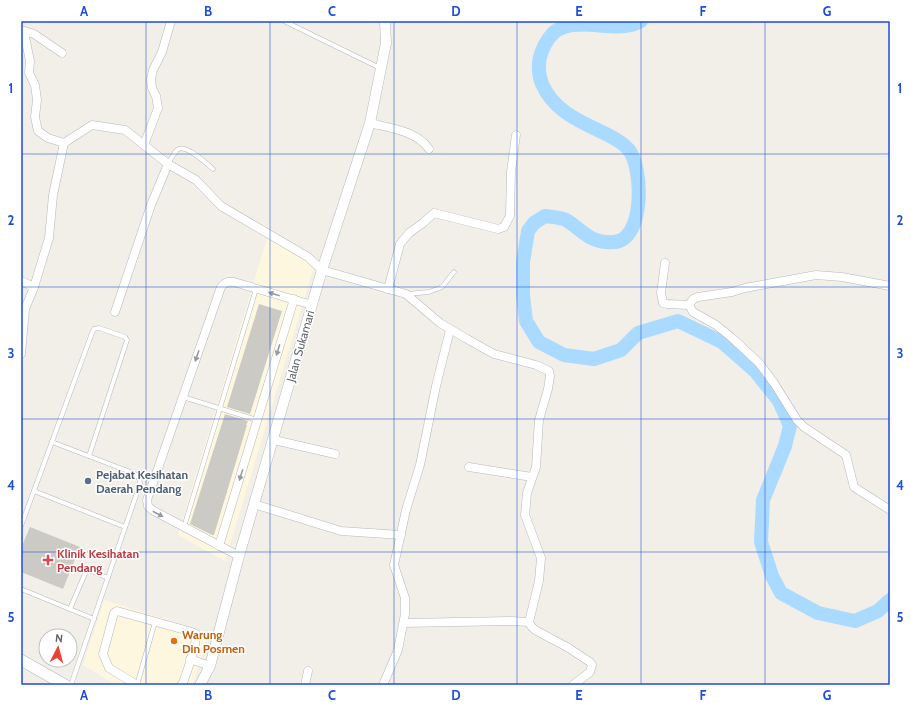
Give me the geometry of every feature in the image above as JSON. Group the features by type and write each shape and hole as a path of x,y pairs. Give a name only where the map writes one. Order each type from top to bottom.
{"main road":[{"path":"21,660 65,685"}],"street":[{"path":"144,145 158,108 151,79 153,70 162,52 171,21"},
{"name":"Jalan Sukamari","path":"208,685 209,669 239,556 274,440 322,270 370,123 386,43 385,21"},
{"path":"62,53 34,34 23,31 30,60 29,73 35,85 37,100 35,117 38,131 48,138 64,144"},
{"path":"370,123 419,138 429,149"},
{"path":"21,354 25,309 34,287 49,238 53,194 64,144 92,125 126,130 168,164 196,180 221,206 308,257 322,270 406,294 450,330 494,354 536,365 549,371 550,376 548,389 539,420 536,467 527,493 525,515 541,558 539,581 529,622 530,626 535,630 590,662 592,665 590,672 574,685"},
{"path":"388,288 400,244 409,233 424,223 434,213 498,229 504,228 510,216 511,172 516,135"},
{"path":"115,312 138,243 168,164"},
{"path":"664,263 661,293 663,303 689,306"},
{"path":"689,306 693,299 698,297 732,292 745,288 816,275 842,277 890,286"},
{"path":"21,281 34,287"},
{"path":"239,556 152,510 147,503 221,287 226,282 230,281 312,305"},
{"path":"219,546 294,299"},
{"path":"689,306 693,312 731,337 759,363 774,383 797,420 804,427 846,455 854,487 890,510"},
{"path":"383,685 398,650 404,623 405,598 394,566 406,510 420,465 436,386 450,330"},
{"path":"274,440 335,454"},
{"path":"469,467 532,477"},
{"path":"254,504 278,513 341,531 400,535"},
{"path":"137,685 109,668 103,654 114,613 116,611 196,634 190,660 183,683 181,685"},
{"path":"404,623 529,622"},
{"path":"190,660 209,669"},
{"name":"Jalan Sukamari","path":"200,685 209,669"},
{"path":"305,685 308,671"}],"lane":[{"path":"284,21 382,69"},
{"path":"168,164 177,150 181,148 187,149 212,169"},
{"path":"406,294 429,292 442,287 454,272"},
{"path":"184,527 256,288"},
{"path":"21,526 94,329 99,328 125,337 127,340 89,456"},
{"path":"183,397 257,420"},
{"path":"52,442 133,473 140,479 140,484 126,527 70,685"},
{"path":"34,491 126,527"},
{"path":"70,609 87,569 108,578"},
{"path":"21,589 94,619"},
{"path":"137,685 155,621"}],"shaded area":[{"path":"267,238 307,260 313,270 225,561 178,535"},
{"path":"104,600 209,633 193,685 116,685 83,665"}],"building":[{"path":"259,304 282,311 250,414 227,407"},
{"path":"225,414 248,421 214,535 212,535 190,524"},
{"name":"Klinik Kesihatan Pendang","path":"30,527 80,547 63,589 21,572 21,548"}],"waterway":[{"path":"641,21 631,25 619,26 568,26 557,30 549,38 541,54 539,72 542,84 547,93 553,101 568,114 617,140 629,150 634,159 639,186 636,217 631,229 624,238 614,242 593,239 561,218 545,216 534,223 528,231 523,262 523,295 526,321 539,342 564,355 594,359 621,350 638,333 678,321 722,342 755,371 779,401 790,426 785,446 763,500 761,542 772,576 781,593 818,613 855,621 878,611 890,600"}],"place":[{"name":"Pejabat Kesihatan Daerah Pendang","path":"88,481"},
{"name":"Klinik Kesihatan Pendang","path":"48,560"},
{"name":"Warung Din Posmen","path":"174,641"}]}
